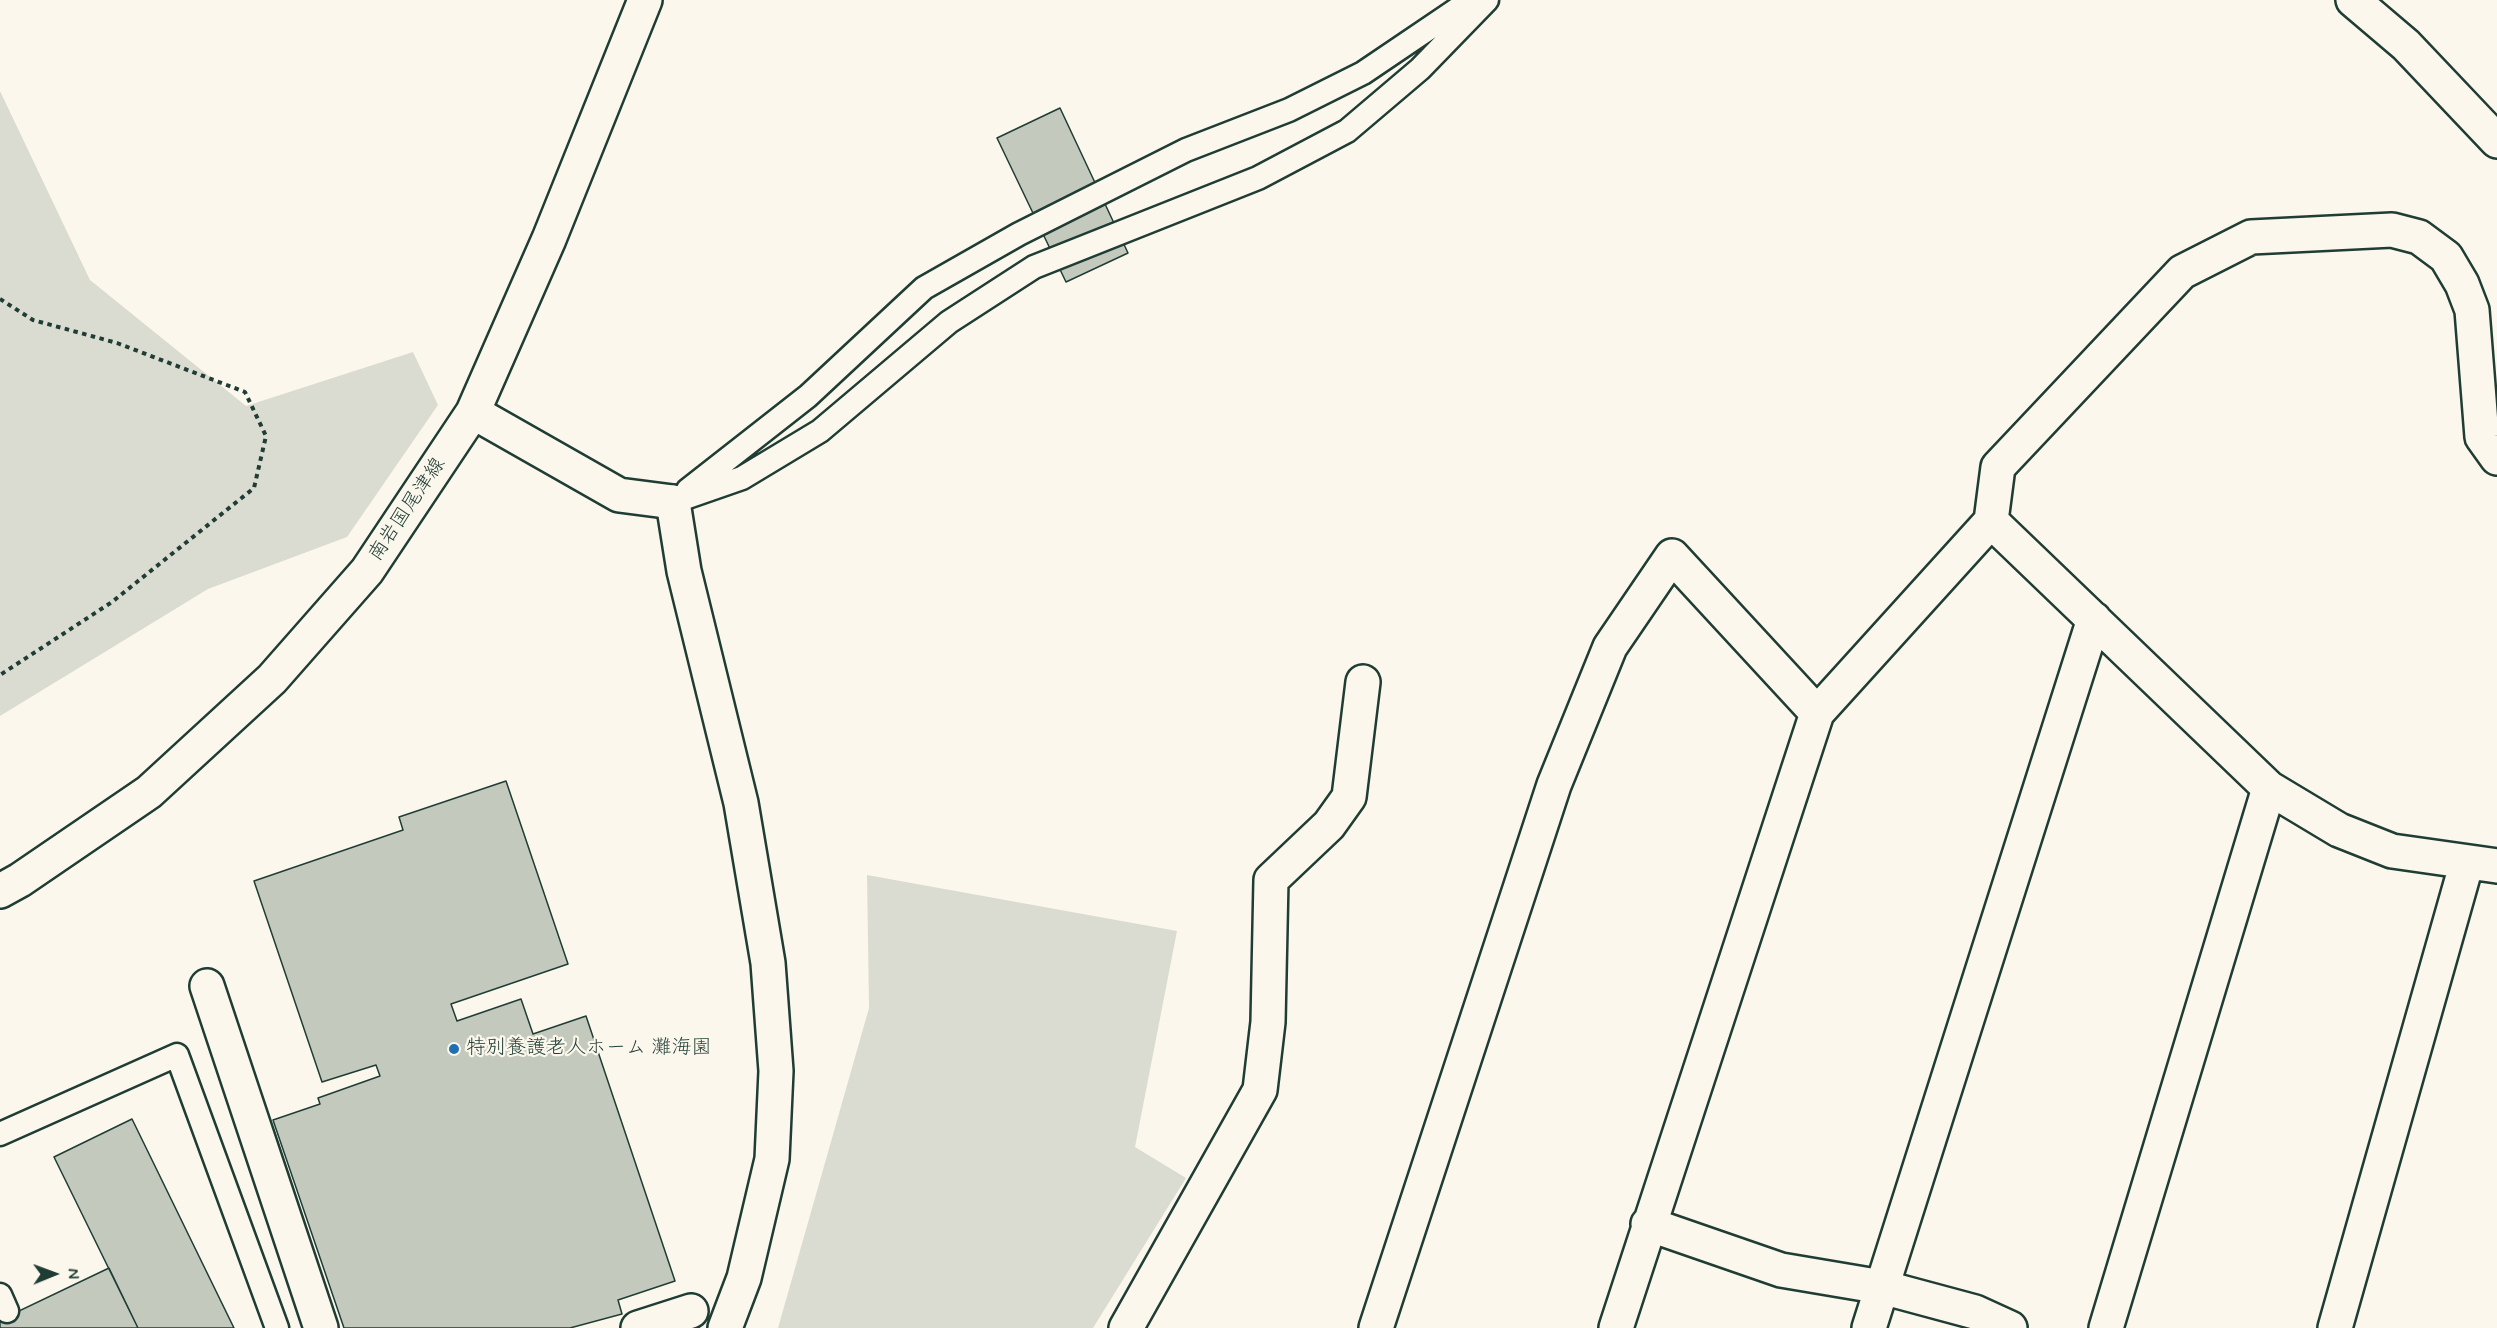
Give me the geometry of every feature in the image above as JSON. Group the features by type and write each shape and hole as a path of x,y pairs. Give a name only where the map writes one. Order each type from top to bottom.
{"street":[{"name":"南岩国尾津線","path":"0,891 20,880 149,792 272,679 367,571 473,412 549,239 645,0"},
{"path":"2353,0 2406,45 2497,141"},
{"path":"1616,1328 1648,1224 1817,713 1991,520 1998,467 2182,272 2251,237 2392,230 2419,237 2446,257 2462,284 2472,310 2482,437 2497,458"},
{"path":"473,412 620,495 673,502 684,571 741,803 768,963 776,1071 772,1159 744,1278 725,1328"},
{"path":"1991,520 2269,788 2339,830 2392,851 2482,864 2335,1328"},
{"path":"1376,1328 1554,785 1610,647 1672,556 1817,713"},
{"path":"1869,1328 2094,619"},
{"path":"1126,1328 1260,1090 1268,1022 1271,880 1329,825 1349,797 1363,682"},
{"path":"2106,1328 2269,788"},
{"path":"207,986 321,1328"},
{"path":"1648,1224 1781,1270 1882,1287 1975,1312 2010,1328"},
{"path":"638,1328 691,1311"}],"lane":[{"path":"673,502 808,396 924,288 1019,234 1186,150 1288,110 1363,73 1471,0"},
{"path":"673,502 742,478 820,431 949,322 1034,267 1258,178 1347,131 1420,69 1486,0"},
{"path":"0,1134 177,1055 277,1328"}],"path":[{"path":"0,299 33,320 117,343 245,392 266,436 254,488 112,602 0,675"}],"shaded area":[{"path":"0,91 90,280 246,406 413,352 438,405 347,537 208,589 0,716"},
{"path":"867,875 1177,931 1135,1147 1186,1178 1093,1328 778,1328 869,1008"}],"building":[{"path":"1060,108 1128,253 1066,282 997,138"},
{"name":"特別養護老人ホーム 灘海園","path":"506,781 568,964 451,1004 457,1021 521,999 533,1034 586,1016 675,1281 618,1300 622,1314 570,1328 344,1328 273,1120 320,1104 318,1098 380,1076 376,1065 322,1082 254,881 403,830 399,817"},
{"path":"132,1119 234,1328 138,1328 54,1157"},
{"path":"109,1268 138,1328 0,1328 0,1320"}],"place":[{"name":"特別養護老人ホーム 灘海園","path":"454,1049"}]}
